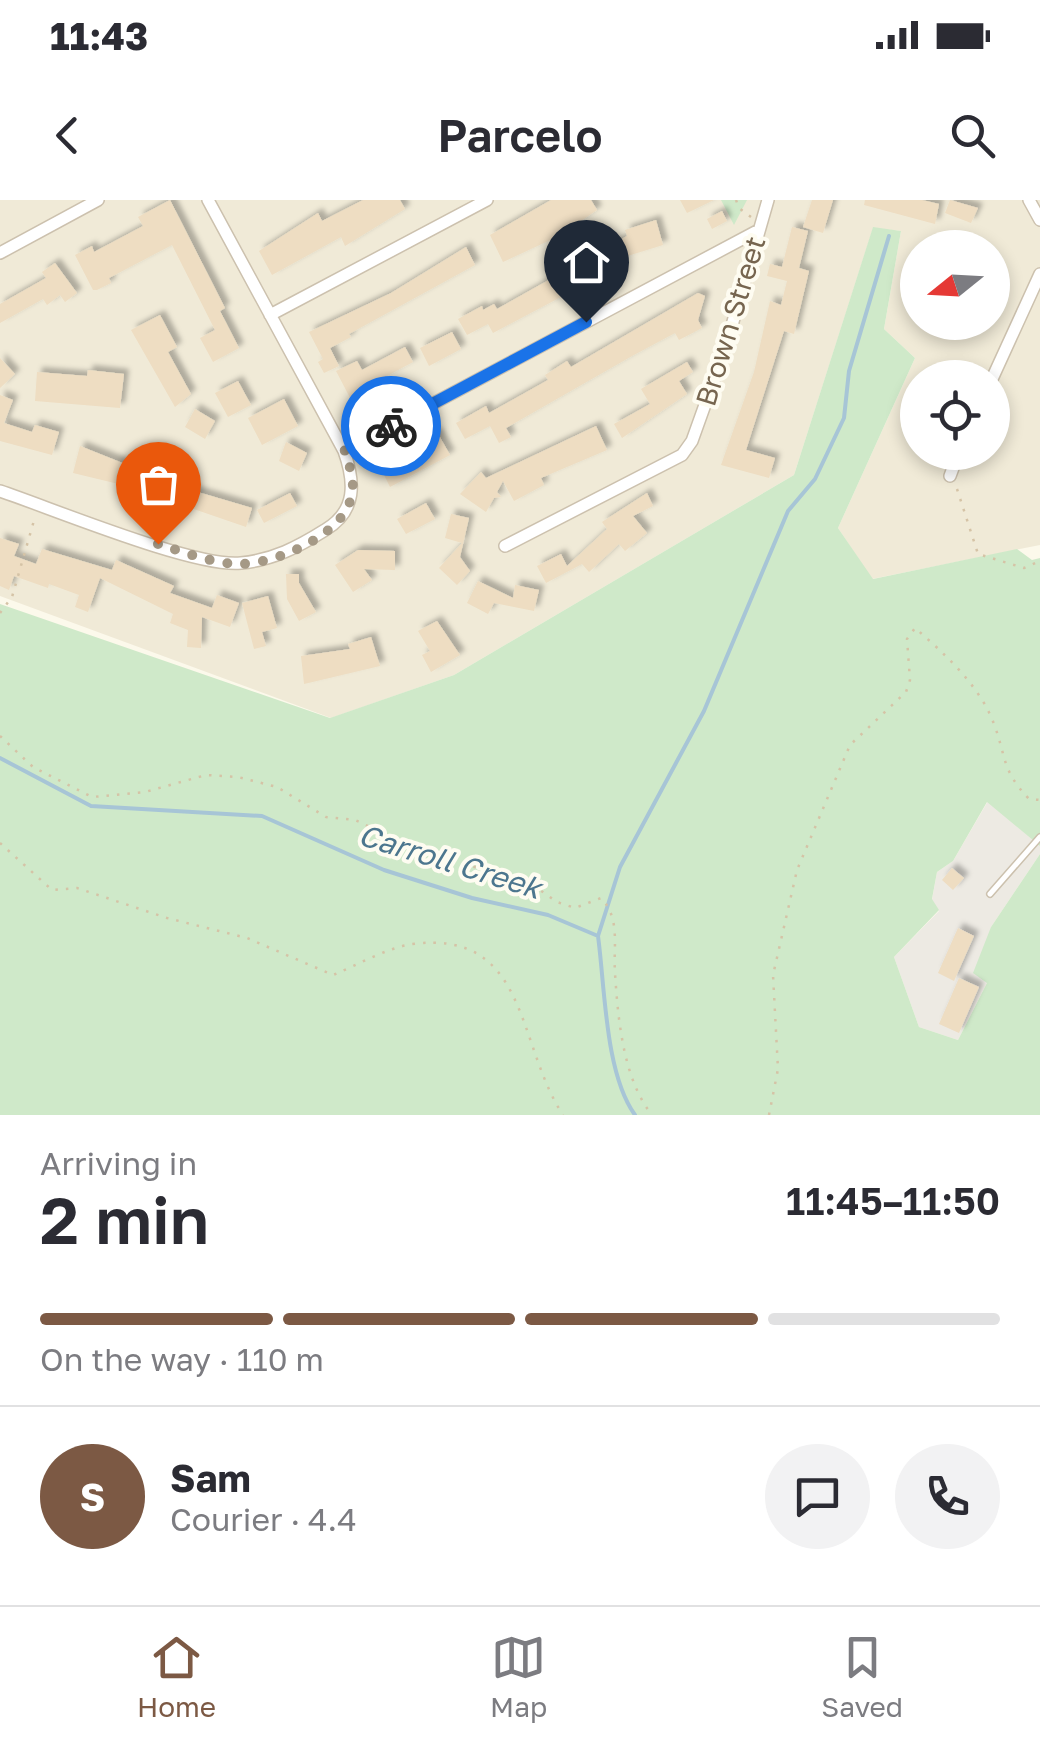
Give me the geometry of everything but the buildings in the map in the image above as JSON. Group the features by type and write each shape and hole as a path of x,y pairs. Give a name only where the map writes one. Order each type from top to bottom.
{"street":[{"path":"0,254 98,200"},
{"path":"0,491 194,556 237,564 274,558 336,523 349,504 354,479 344,451 208,200"},
{"path":"270,316 487,200"},
{"name":"Brown Street","path":"505,546 682,455 692,441 726,346 768,200"},
{"path":"1029,200 1040,220"},
{"path":"344,451 760,227"},
{"path":"1001,360 1040,274"},
{"path":"950,476 952,470"}],"lane":[{"path":"990,894 1040,837"}],"path":[{"path":"736,200 738,208 760,227"},
{"path":"950,476 978,554 1024,568 1040,562"},
{"path":"0,612 12,597 34,522"},
{"path":"769,1115 778,1069 773,976 797,870 850,744 906,692 906,638 915,628 971,684 994,721 1008,777 1030,799 1040,800"},
{"path":"0,736 34,767 92,798 144,792 206,775 238,776 276,787 326,817 355,820 425,851 520,876 558,902 575,908 601,898 614,918 614,972 636,1095 652,1115"},
{"path":"0,843 52,890 77,888 167,918 246,938 333,975 411,944 472,948 495,964 514,996 534,1056 563,1115"}],"shaded area":[{"path":"0,200 1040,200 1040,545 872,579 838,528 900,391 900,470 1010,470 1010,360 914,360 884,329 900,237 900,340 1010,340 1010,230 873,228 794,475 454,675 331,718 0,596"},
{"path":"988,801 1040,846 1040,854 991,927 987,983 958,1040 919,1027 894,957 939,911 932,900 937,872 953,861"}],"green space":[{"path":"721,200 747,200 734,225"},
{"path":"873,227 900,231 884,329 915,358 900,360 900,391 838,528 873,579 1017,549 1032,560 1040,558 1040,846 987,802 953,861 937,872 932,899 939,910 894,957 919,1027 958,1040 987,983 973,973 991,927 1040,854 1040,1115 0,1115 0,604 330,718 454,675 794,475"}],"waterway":[{"path":"598,936 620,867 704,711 788,511 815,479 844,418 849,371 889,236"},
{"name":"Carroll Creek","path":"0,758 91,806 262,816 384,870 472,898 548,915 598,936 612,1054 625,1098 635,1115"}],"way so far":[{"path":"158,544 237,564 274,558 299,546 336,523 349,504 354,479 344,451 391,426"}],"route":[{"path":"391,426 586,322"}]}
